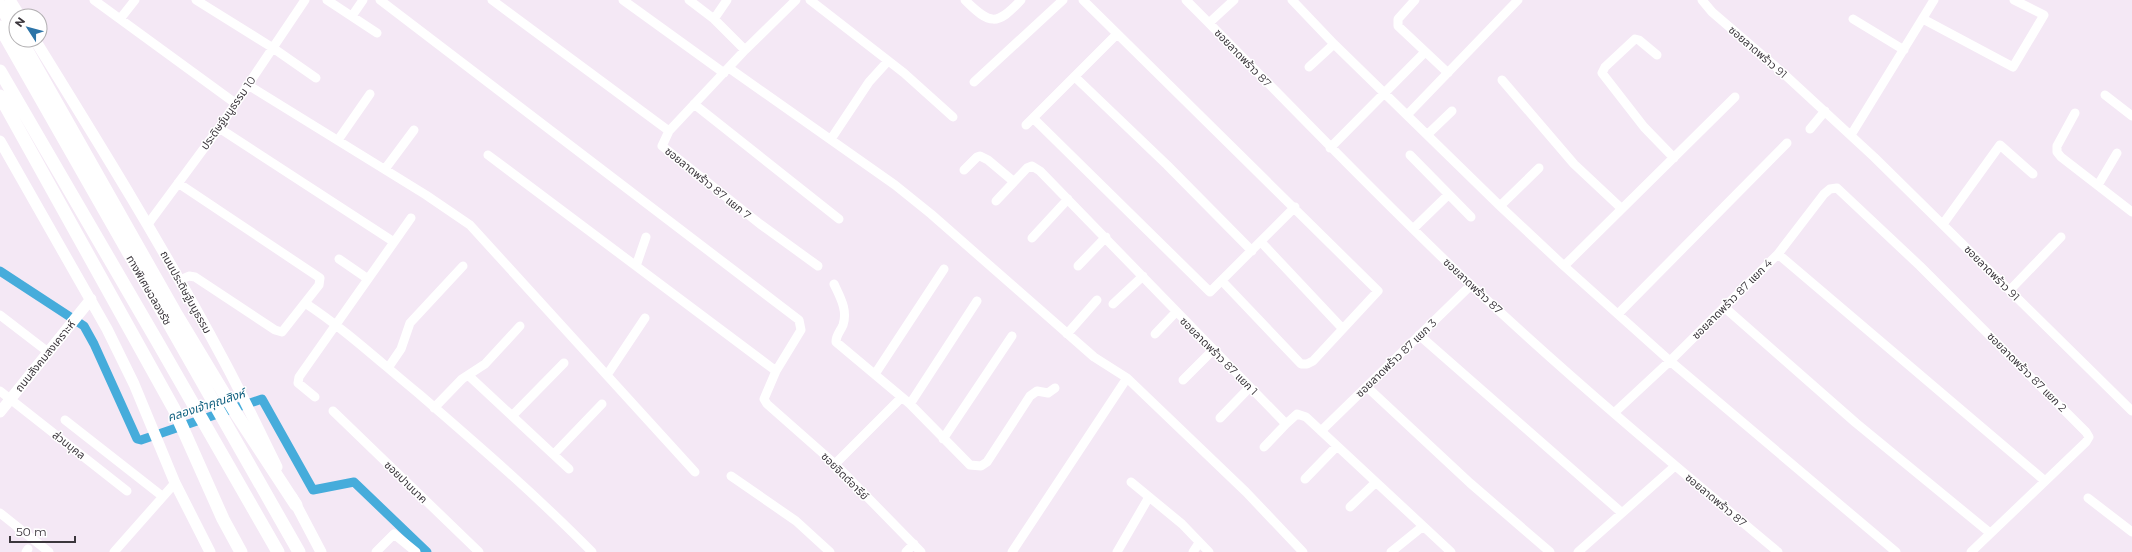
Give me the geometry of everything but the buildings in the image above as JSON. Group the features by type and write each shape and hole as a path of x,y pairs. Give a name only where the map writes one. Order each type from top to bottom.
{"highway":[{"path":"0,6 8,19"},
{"name":"ทางพิเศษฉลองรัช","path":"0,27 299,552"},
{"path":"26,48 175,312 243,413 296,505"},
{"name":"ทางพิเศษฉลองรัช","path":"0,71 278,552"},
{"path":"0,96 174,409 223,519 241,552"}],"main road":[{"name":"ถนนประดิษฐ์มนูธรรม","path":"40,48 148,224 180,280 243,399 243,413"},
{"path":"0,141 91,299 120,355 175,483 210,552"},
{"name":"ถนนสังคมสงเคราะห์","path":"0,412 91,299"},
{"path":"296,505 321,552"}],"street":[{"path":"94,0 235,103"},
{"path":"120,19 135,0"},
{"path":"196,0 273,48 316,78"},
{"name":"ประดิษฐ์มนูธรรม 10","path":"148,224 219,128 305,0"},
{"path":"327,0 377,33"},
{"path":"352,16 364,0"},
{"path":"380,0 799,320 801,330 776,371 488,155"},
{"path":"492,0 669,131"},
{"path":"623,0 830,139 931,214 1094,357 1127,378 1246,492 1303,552"},
{"path":"689,0 714,18 745,50"},
{"path":"714,18 727,0"},
{"name":"ซอยลาดพร้าว 87 แยก 7","path":"796,0 745,50 727,71 669,131 662,146 760,224 818,266"},
{"path":"810,0 888,61 954,117"},
{"path":"965,0 984,17 993,19 1000,19 1008,14 1021,0"},
{"path":"974,82 1062,0"},
{"path":"1083,0 1295,207 1378,291 1313,360 1307,364 1301,364 1222,281"},
{"name":"ซอยลาดพร้าว 87","path":"1186,0 1330,148 1471,285 1614,413 1778,552"},
{"path":"1210,23 1234,0"},
{"path":"1292,0 1334,44 1408,114 1500,206 1564,266 1670,360 1896,552"},
{"path":"1415,0 1401,15 1397,23 1401,30 1448,73"},
{"path":"1408,114 1518,0"},
{"name":"ซอยลาดพร้าว 91","path":"1702,0 1712,12 1851,135 2132,411"},
{"path":"1851,135 1934,0"},
{"path":"1922,19 2013,67 2044,15 2014,0"},
{"path":"1853,20 1904,50"},
{"path":"1026,125 1117,34"},
{"path":"1657,55 1639,40 1635,39 1605,67 1602,73 1644,127 1674,158"},
{"path":"1309,66 1334,44"},
{"path":"1330,148 1425,52"},
{"path":"830,139 869,82 888,61"},
{"path":"1075,77 1167,165 1252,251"},
{"path":"1502,80 1574,164 1622,209"},
{"path":"248,84 433,199 470,225 695,472"},
{"path":"338,140 370,94"},
{"path":"2105,95 2132,116"},
{"path":"1564,266 1735,97"},
{"path":"694,104 839,219"},
{"path":"1428,134 1452,111"},
{"path":"1810,129 1825,112"},
{"path":"2075,113 2057,146 2057,152 2061,157 2132,212"},
{"path":"1033,118 1210,292 1295,207"},
{"path":"219,128 394,242"},
{"path":"385,169 414,130"},
{"path":"1618,314 1787,143"},
{"path":"1943,224 2000,145 2033,174"},
{"path":"2098,185 2116,153"},
{"path":"1410,155 1471,217"},
{"path":"964,170 977,157 980,156 988,160 1013,181"},
{"name":"ซอยลาดพร้าว 87 แยก 1","path":"996,201 1013,181 1027,168 1035,167 1106,237 1176,312 1286,424"},
{"path":"1500,206 1539,168"},
{"path":"178,183 320,278 318,285 285,330 279,331 195,278 189,276 180,280"},
{"name":"ซอยลาดพร้าว 87 แยก 4","path":"1614,413 1778,254 1824,194 1834,188 1845,195"},
{"path":"1413,229 1448,195"},
{"name":"ซอยลาดพร้าว 87 แยก 2","path":"1845,195 2001,346 2086,432 2089,437 2086,442 1971,552"},
{"path":"1032,238 1068,199"},
{"path":"315,397 298,383 299,377 411,218"},
{"path":"636,266 646,237"},
{"path":"1078,266 1106,237"},
{"path":"2010,290 2061,237"},
{"path":"1261,242 1342,328"},
{"path":"1778,254 2045,481"},
{"path":"339,259 368,279"},
{"path":"388,368 401,349 410,323 462,266"},
{"path":"875,374 944,269"},
{"path":"1113,304 1143,276"},
{"path":"834,284 845,309 844,321 836,337 836,342 910,404 970,465 981,466 987,462 1030,396 1037,391 1048,393 1055,388"},
{"name":"ซอยลาดพร้าว 87 แยก 3","path":"1321,431 1471,285"},
{"path":"1067,334 1097,300"},
{"path":"910,404 977,301"},
{"path":"305,303 337,324 388,368 539,501 592,552"},
{"path":"1724,307 1856,423 1990,533"},
{"path":"1155,334 1176,312"},
{"path":"0,315 48,352"},
{"path":"607,375 646,318"},
{"path":"434,408 455,385 485,364 520,326"},
{"path":"1419,335 1622,513"},
{"path":"943,439 1012,336"},
{"path":"1183,380 1213,350"},
{"path":"512,416 564,363"},
{"name":"ซอยจิตต์อารีย์","path":"776,371 765,394 764,399 767,404 835,464 922,552"},
{"path":"468,375 569,469"},
{"path":"1012,552 1127,378"},
{"path":"1220,418 1250,387"},
{"path":"1367,387 1470,483 1550,552"},
{"name":"ส่วนบุคล","path":"0,391 127,491"},
{"path":"835,464 901,398"},
{"path":"554,454 602,404"},
{"name":"ซอยปานนาค","path":"333,411 479,552"},
{"path":"1264,447 1297,414 1301,414 1321,431 1422,527 1451,552"},
{"path":"65,420 162,496"},
{"path":"1305,479 1337,446"},
{"path":"1578,552 1675,466"},
{"path":"730,476 796,520 830,552"},
{"path":"1131,482 1182,524 1209,552"},
{"path":"114,552 175,483"},
{"path":"1350,507 1375,483"},
{"path":"1117,552 1149,497"},
{"path":"2088,498 2132,532"},
{"path":"0,513 49,552"},
{"path":"1391,552 1422,527"},
{"path":"376,552 394,534 416,552"},
{"path":"1193,552 1199,543"},
{"path":"906,552 914,544"}],"waterway":[{"name":"คลองเจ้าคุณสิงห์","path":"0,271 84,326 94,344 137,439 141,440 262,399 313,490 354,482 427,552"}]}
